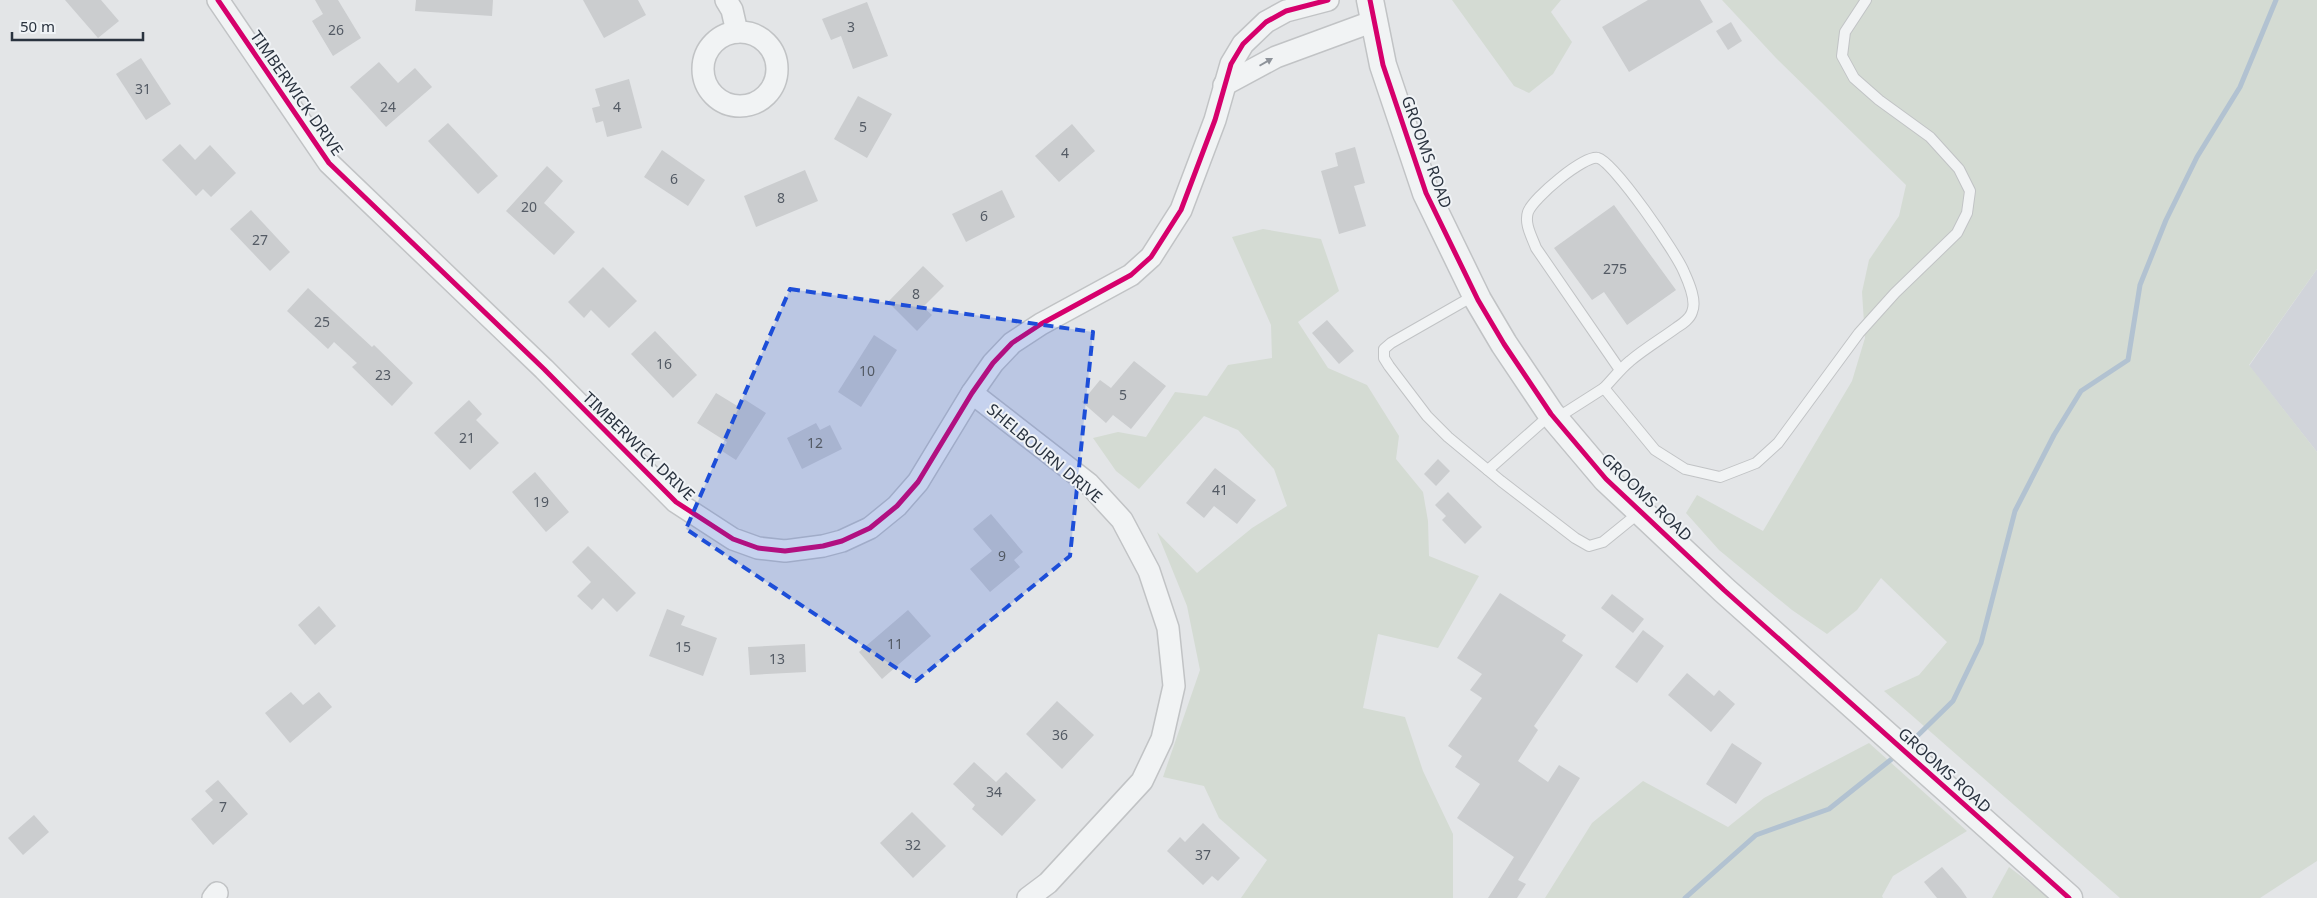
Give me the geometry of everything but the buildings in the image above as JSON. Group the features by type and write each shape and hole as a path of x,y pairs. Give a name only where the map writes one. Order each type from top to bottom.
{"street":[{"name":"TIMBERWICK DRIVE","path":"218,0 329,164 544,369 676,502 733,540 758,548 785,551 823,546 842,541 870,528 897,506 918,482 972,393 993,363 1012,343 1041,324 1131,275 1151,257 1181,210 1215,120 1231,64 1243,44 1266,22 1286,11 1328,0"},
{"path":"726,0 732,10 737,32"},
{"path":"1224,86 1276,57 1372,10"},
{"name":"GROOMS ROAD","path":"1372,10 1383,64 1426,193 1476,294 1504,344 1553,417 1606,479 1640,512 1724,590 2069,898"},
{"name":"SHELBOURN DRIVE","path":"972,393 1089,484 1122,520 1149,571 1168,628 1174,686 1162,739 1142,781 1048,883 1028,898"}],"lane":[{"path":"1604,388 1655,450 1685,469 1720,477 1756,463 1778,443 1859,333 1895,293 1957,234 1968,212 1970,191 1959,169 1930,137 1879,100 1854,78 1842,56 1845,32 1866,0"},
{"path":"1488,470 1553,417 1604,388 1630,360 1686,321 1693,312 1693,297 1684,270 1618,174 1607,162 1597,157 1585,160 1535,201 1528,212 1528,228 1536,248 1620,370"},
{"path":"1476,294 1391,343 1384,349 1384,358 1428,416 1488,470 1575,538 1589,546 1603,542 1640,512"}],"highlighted area":[{"path":"790,289 1093,332 1070,556 916,681 686,529"}],"shaded area":[{"path":"1452,0 1561,0 1551,12 1572,42 1553,74 1529,93 1514,86"},
{"path":"1722,0 2317,0 2317,269 2249,365 2317,452 2317,861 2260,898 2120,898 1884,691 1919,675 1947,642 1881,578 1857,610 1827,634 1792,610 1719,550 1686,513 1697,495 1763,531 1852,381 1865,338 1862,292 1869,260 1899,216 1906,185 1776,58"},
{"path":"1263,229 1321,239 1339,291 1298,322 1328,368 1367,385 1399,436 1396,459 1423,492 1428,521 1429,556 1479,576 1438,648 1378,634 1363,708 1405,717 1423,771 1453,834 1453,898 1241,898 1267,860 1219,818 1204,786 1163,777 1200,670 1187,606 1157,532 1197,573 1252,528 1287,506 1274,469 1238,430 1204,416 1139,489 1116,471 1093,438 1118,432 1146,437 1175,392 1207,396 1228,365 1272,358 1271,325 1232,237"},
{"path":"2317,269 2317,452 2249,366"},
{"path":"1869,743 1967,831 1893,876 1882,896 1883,898 1545,898 1592,823 1643,781 1728,827 1764,798"},
{"path":"2009,867 2050,898 1992,898"}],"waterway":[{"path":"1908,745 1953,701 1981,643 2015,511 2054,435 2081,391 2128,360 2140,285 2166,220 2197,157 2240,87 2276,0"},
{"path":"1685,898 1756,835 1829,809 1898,754"}],"cycle path":[{"path":"218,0 329,163 544,369 676,502 733,539 758,548 785,551 823,546 842,541 870,528 897,506 918,482 972,393 993,363 1012,343 1041,324 1131,275 1151,257 1181,210 1215,120 1231,64 1243,44 1266,22 1286,11 1328,0"},
{"path":"1370,0 1383,65 1426,193 1478,300 1504,344 1551,414 1606,479 1724,590 2069,898"}]}
